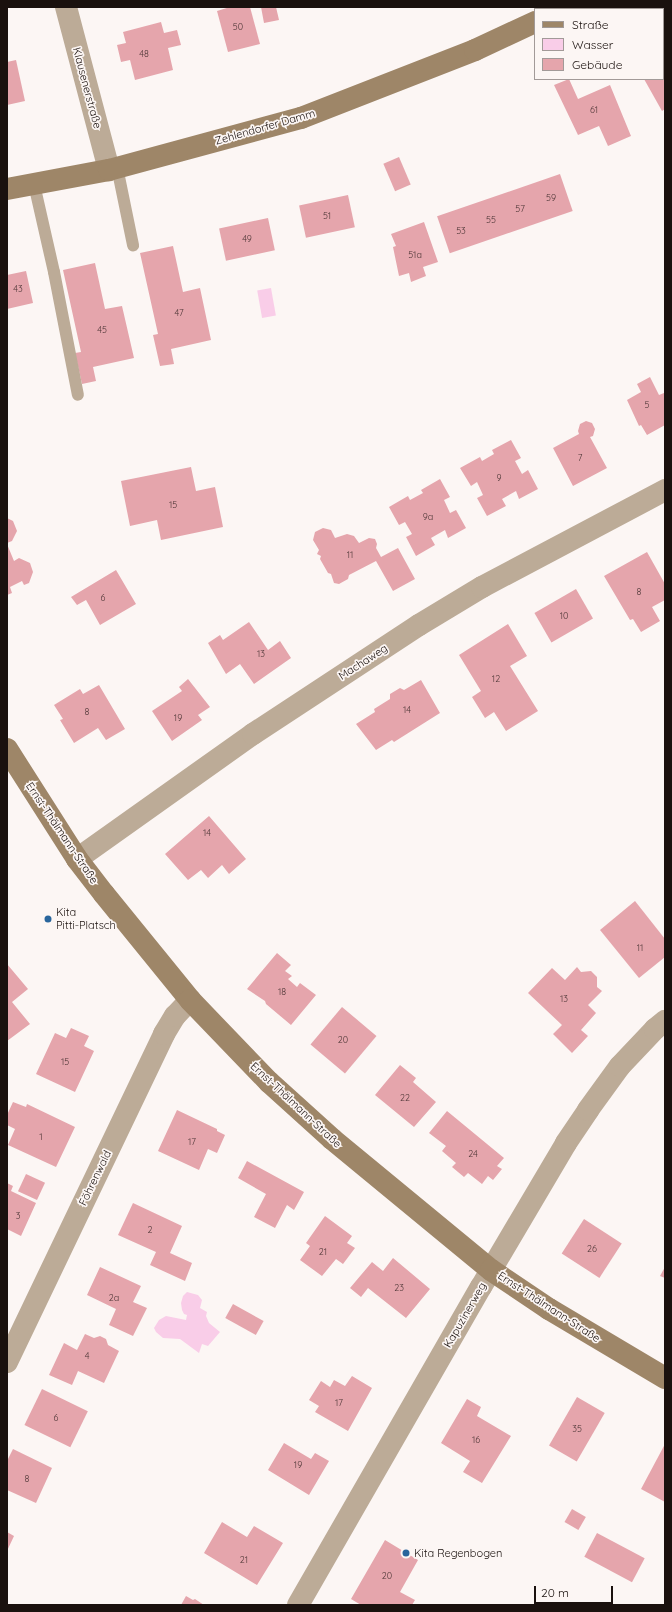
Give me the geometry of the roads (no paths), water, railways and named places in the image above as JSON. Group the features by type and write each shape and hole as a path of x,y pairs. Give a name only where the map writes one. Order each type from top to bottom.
{"street":[{"name":"Klausenerstraße","path":"66,7 113,168"},
{"name":"Zehlendorfer Damm","path":"7,189 113,168 300,118 475,50 534,22"},
{"name":"Machaweg","path":"77,859 253,734 419,625 482,587 665,490"},
{"name":"Ernst-Thälmann-Straße","path":"7,749 77,859 190,1000 269,1082 326,1134 491,1270 549,1309 665,1378"},
{"name":"Föhrenwald","path":"7,1362 164,1034 175,1016 190,1000"},
{"name":"Kapuzinerweg","path":"298,1605 491,1270 588,1110 620,1066 655,1029 665,1021"}],"lane":[{"path":"113,168 133,245"},
{"path":"34,184 54,272 78,395"}],"water":[{"path":"271,288 276,316 262,318 257,290"},
{"path":"187,1292 198,1295 202,1300 200,1308 207,1312 206,1316 209,1323 220,1332 208,1346 202,1344 199,1353 180,1339 163,1338 154,1328 159,1320 166,1316 186,1320 187,1315 184,1314 182,1310 181,1303 183,1296"}],"place":[{"name":"Kita Pitti-Platsch","path":"48,919"},
{"name":"Kita Regenbogen","path":"406,1553"}]}
